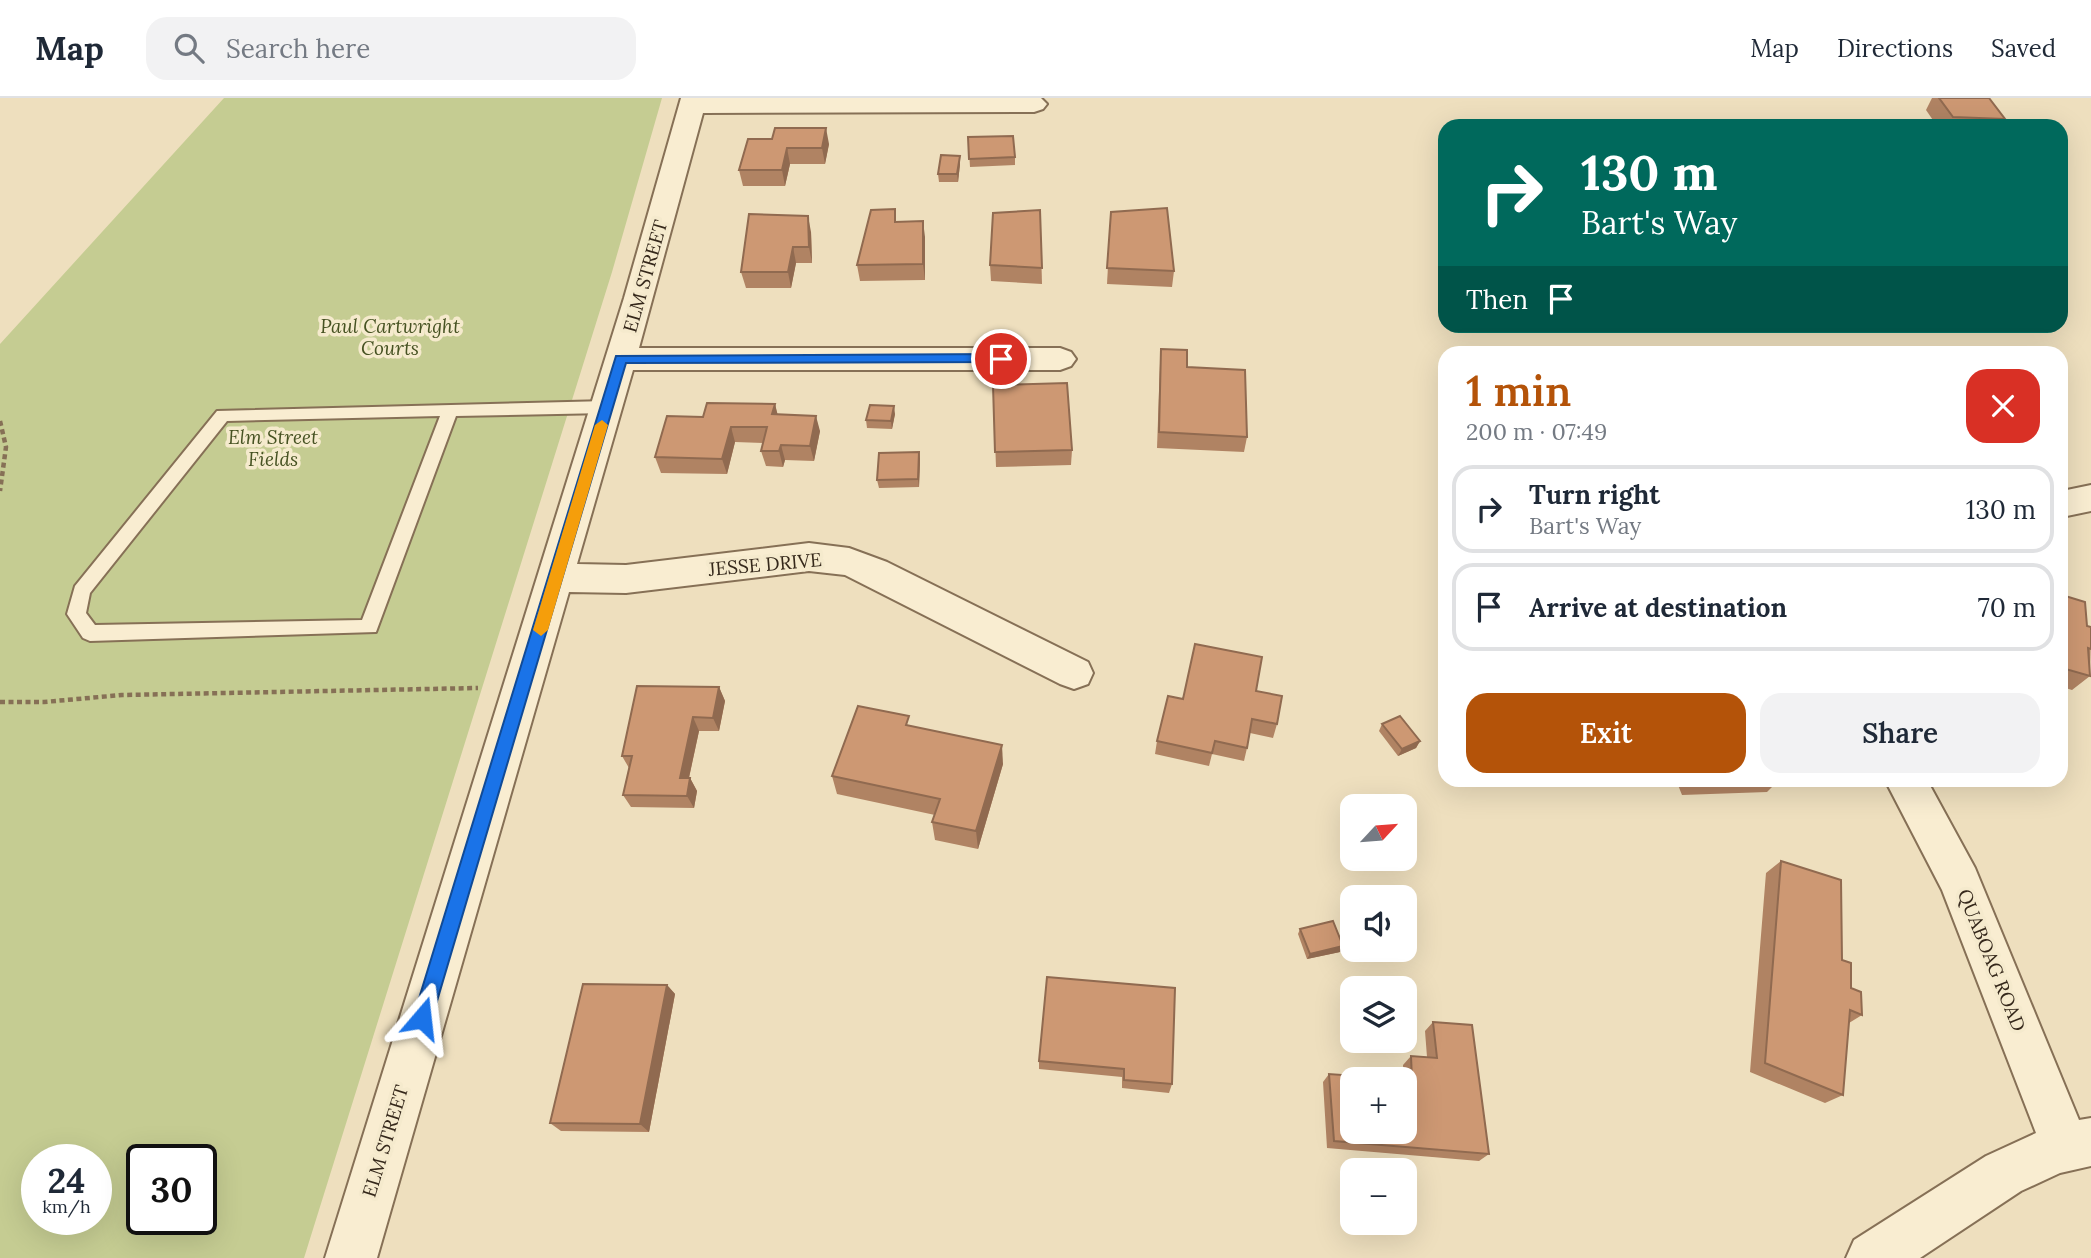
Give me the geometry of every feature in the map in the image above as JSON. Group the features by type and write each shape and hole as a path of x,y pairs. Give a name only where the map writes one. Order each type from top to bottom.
{"street":[{"path":"693,102 1034,104"},
{"name":"ELM STREET","path":"351,1258 607,407 693,102"},
{"path":"621,359 1060,359"},
{"path":"2068,503 2091,498"},
{"name":"JESSE DRIVE","path":"556,578 626,579 761,561 831,558 874,572 1074,673"},
{"name":"QUABOAG ROAD","path":"1909,787 1960,883 2078,1144"},
{"path":"1872,1258 1913,1235 1957,1202 2005,1173 2078,1144"}],"lane":[{"path":"450,410 369,627 90,633 76,614 81,591 223,415 450,410 607,407"}],"path":[{"path":"0,421 6,447 0,491"},
{"path":"0,702 44,702 122,695 480,688"}],"green space":[{"name":"Elm Street Fields","path":"224,98 662,98 612,272 304,1258 0,1258 0,344"}],"building":[{"path":"1939,98 1989,98 2005,119 1953,117"},
{"path":"775,128 826,128 822,148 787,148 782,170 739,170 748,139 772,139"},
{"path":"1013,136 1015,157 969,159 968,137"},
{"path":"941,155 960,156 957,174 938,174"},
{"path":"1167,208 1174,271 1107,268 1111,212"},
{"path":"895,209 895,222 923,221 923,264 857,265 871,210"},
{"path":"1040,210 1042,268 990,265 993,213"},
{"path":"749,214 808,216 809,247 793,247 788,272 741,272"},
{"path":"1161,349 1187,350 1187,367 1245,370 1247,437 1159,432"},
{"path":"1067,383 1072,450 995,452 993,385"},
{"path":"707,403 775,404 772,414 816,416 810,446 781,445 779,451 761,451 767,427 731,427 722,459 655,457 667,416 703,417"},
{"path":"870,405 894,406 891,421 866,420"},
{"path":"919,452 918,479 877,480 879,453"},
{"path":"2068,597 2085,602 2087,626 2091,627 2091,649 2088,648 2090,676 2068,670"},
{"path":"1195,644 1262,657 1256,691 1282,696 1277,724 1252,719 1247,748 1215,741 1212,753 1157,741 1168,696 1183,699"},
{"path":"637,686 719,687 713,718 693,717 680,778 690,778 687,796 623,795 632,756 622,756"},
{"path":"858,706 909,716 906,725 1002,745 976,831 932,822 940,799 832,776"},
{"path":"1400,716 1420,741 1402,749 1382,724"},
{"path":"1781,861 1841,880 1842,960 1851,963 1851,988 1861,992 1862,1015 1850,1010 1843,1095 1765,1063"},
{"path":"1333,921 1340,938 1340,947 1310,954 1300,929"},
{"path":"1047,977 1175,988 1172,1084 1124,1080 1124,1069 1039,1061"},
{"path":"583,984 667,985 640,1124 550,1123"},
{"path":"1433,1022 1472,1025 1489,1154 1370,1144 1417,1144 1417,1067 1411,1067 1411,1056 1437,1058"},
{"path":"1329,1074 1340,1075 1340,1142 1334,1141"}],"slow traffic":[{"path":"541,630 602,425"}],"route":[{"path":"422,1018 621,359 1001,359"}],"park label":[{"name":"Paul Cartwright Courts","path":"390,337"}]}
